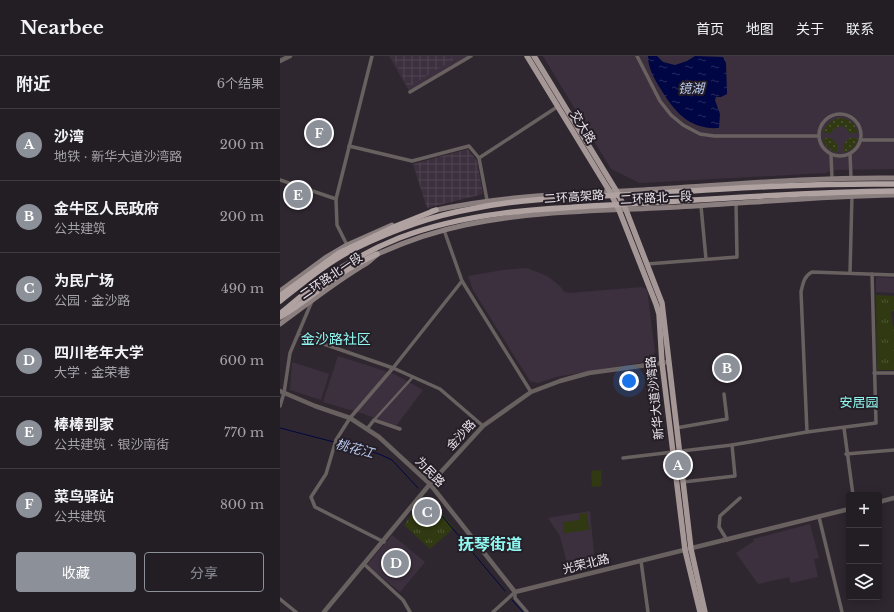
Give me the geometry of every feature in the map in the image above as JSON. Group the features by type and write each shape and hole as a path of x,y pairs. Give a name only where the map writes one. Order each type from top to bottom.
{"highway":[{"name":"二环高架路","path":"280,301 324,267 355,248 414,223 472,208 538,200 781,186 894,184"},
{"name":"二环高架路","path":"280,315 327,278 360,257 399,239 436,227 473,218 531,210 790,194 894,191"},
{"path":"280,296 339,253 396,226 436,210"},
{"path":"280,315 356,265 377,254"}],"main road":[{"name":"交大路","path":"527,56 610,192 619,210"},
{"name":"交大路","path":"534,56 617,192 626,210"},
{"name":"二环路北一段","path":"280,291 325,258 347,245 397,223 420,214 487,200 540,195 617,192 832,178 894,178"},
{"name":"二环路北一段","path":"280,324 340,279 371,261 377,254 412,240 465,225 530,215 852,196 894,195"},
{"name":"新华大道沙湾路","path":"619,210 659,314 662,363 672,452 700,612"},
{"name":"新华大道沙湾路","path":"626,210 662,302 683,482 688,549 705,612"}],"street":[{"path":"280,61 290,56"},
{"path":"347,245 336,225 336,199 372,56"},
{"path":"410,92 471,56"},
{"path":"637,56 660,101 671,115 683,126 700,134 714,136 819,136"},
{"path":"479,158 557,107"},
{"path":"845,114 857,122 862,134 861,140 858,147 850,154 841,157 831,155 822,147 819,136 820,126 831,116 845,114"},
{"path":"861,140 894,140"},
{"path":"349,146 412,161 469,146 479,158 487,200"},
{"path":"850,154 851,178"},
{"path":"831,155 832,178"},
{"path":"280,180 336,199"},
{"path":"850,273 852,196"},
{"path":"648,264 737,257 736,203"},
{"path":"701,206 706,259"},
{"path":"444,230 462,281 531,392"},
{"path":"807,432 801,292 803,282 807,275 812,272 894,275"},
{"path":"623,458 732,446 807,432 876,423 872,274"},
{"path":"384,542 315,507 311,497 326,474 335,442 350,418 394,368 462,281"},
{"path":"280,406 290,353 312,300"},
{"path":"298,335 394,368 440,389 483,426"},
{"name":"金沙路","path":"324,612 384,542 430,484 483,426 531,392 560,381 589,372 669,362"},
{"path":"874,373 894,373"},
{"path":"367,429 413,376"},
{"name":"为民路","path":"282,392 350,418 379,437 430,484 515,592 515,598 527,612"},
{"path":"676,428 727,420 724,394"},
{"path":"374,420 400,429"},
{"path":"844,428 846,454 852,492"},
{"path":"683,482 735,476 732,446"},
{"path":"846,454 894,450"},
{"path":"727,540 719,527 720,516 740,498"},
{"path":"882,501 894,498"},
{"name":"光荣北路","path":"493,612 515,592 846,510"},
{"path":"819,517 842,612"},
{"path":"641,561 648,612"},
{"path":"364,564 403,600 410,612"},
{"path":"280,599 296,612"}],"shaded area":[{"path":"389,56 468,56 409,91"},
{"path":"451,56 453,60 408,87 393,57"},
{"path":"543,56 894,56 894,169 832,170 826,173 640,183 611,169"},
{"path":"468,149 477,161 483,194 427,208 413,164"},
{"path":"527,268 547,276 560,286 564,292 570,293 642,287 647,289 655,352 649,361 556,377 538,383 530,381 473,290 468,276 503,270"},
{"path":"876,277 894,278 894,293 876,292"},
{"path":"338,356 394,374 423,390 396,426 364,414 323,402"},
{"path":"292,362 329,374 321,400 290,390"},
{"path":"590,511 595,564 569,571 560,536 548,518"},
{"path":"810,524 819,558 814,559 818,577 791,583 789,577 758,584 736,553 754,541 753,539"},
{"path":"392,535 425,562 400,592 367,565"}],"green space":[{"path":"839,118 846,119 854,124 857,133 849,133 846,128 842,126 835,128 831,133 823,133 829,123"},
{"path":"823,138 831,138 837,144 837,152 827,147"},
{"path":"849,138 858,138 853,148 844,152 844,144"},
{"path":"876,295 894,296 894,311 891,312 894,326 894,370 877,370"},
{"path":"601,470 602,486 592,487 591,471"},
{"path":"424,499 430,499 454,528 430,549 404,525"},
{"path":"587,513 589,530 564,533 563,522 580,520 579,514"}],"water":[{"name":"镜湖","path":"648,56 657,56 663,62 675,65 687,61 695,56 723,57 726,63 727,94 721,97 716,97 715,100 720,114 719,128 699,126 691,122 677,111 665,96 654,77 650,69"}],"waterway":[{"name":"桃花江","path":"280,428 334,442"},
{"name":"桃花江","path":"337,443 379,454 392,460 418,488"},
{"name":"桃花江","path":"432,504 505,591"},
{"name":"桃花江","path":"512,600 523,612"}],"place":[{"name":"菜鸟驿站","path":"319,133"},
{"name":"棒棒到家","path":"298,195"},
{"name":"金牛区人民政府","path":"727,368"},
{"name":"沙湾","path":"678,465"},
{"name":"为民广场","path":"427,512"},
{"name":"四川老年大学","path":"396,563"}],"district":[{"name":"金沙路社区","path":"336,339"},
{"name":"安居园","path":"859,402"},
{"name":"抚琴街道","path":"490,544"}]}
